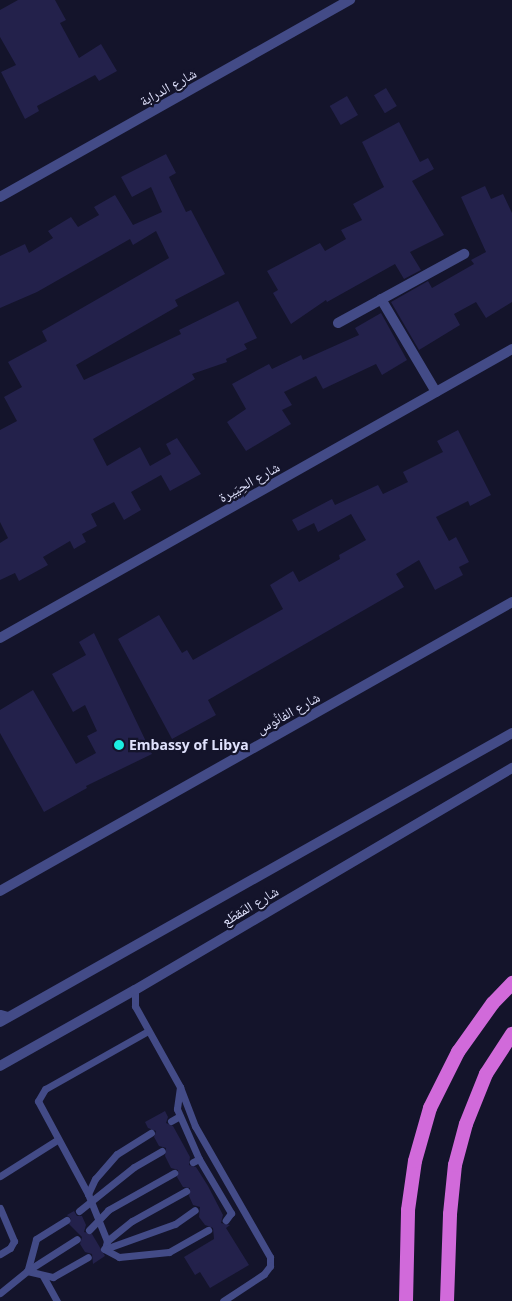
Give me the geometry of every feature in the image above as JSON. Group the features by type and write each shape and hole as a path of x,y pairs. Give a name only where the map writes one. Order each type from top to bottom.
{"highway":[{"path":"406,1301 408,1210 415,1161 430,1108 458,1052 492,1004 512,983"},
{"path":"446,1301 446,1259 456,1165 466,1124 486,1074 512,1034"}],"street":[{"name":"شارع الدرابة","path":"0,198 350,0"},
{"path":"338,323 464,254"},
{"path":"381,298 436,392"},
{"name":"شارع الحِيَيرة","path":"0,638 512,349"},
{"name":"شارع الفانُوس","path":"0,891 512,602"},
{"name":"شارع المَقطَع","path":"0,1022 512,733"},
{"name":"شارع المَقطَع","path":"0,1066 135,990 512,768"}],"lane":[{"path":"135,990 135,1006 180,1087 195,1126 270,1257 270,1266 264,1274 223,1301"},
{"path":"0,1013 11,1016"},
{"path":"106,1241 88,1194 40,1109 39,1096 148,1030"},
{"path":"180,1087 177,1109 196,1160 217,1196 231,1213 226,1220"},
{"path":"171,1122 180,1116"},
{"path":"88,1194 95,1179 117,1154 151,1133"},
{"path":"180,1138 187,1133"},
{"path":"0,1176 57,1140"},
{"path":"79,1211 134,1167 162,1152"},
{"path":"89,1230 108,1210 174,1173"},
{"path":"103,1250 106,1241 132,1221 186,1191"},
{"path":"0,1208 14,1241 10,1248 0,1254"},
{"path":"103,1250 175,1224 196,1210"},
{"path":"26,1271 32,1262 32,1250 36,1239 66,1220"},
{"path":"103,1250 119,1257 169,1252 208,1230"},
{"path":"0,1293 26,1271 77,1239"},
{"path":"26,1271 35,1271 43,1276 53,1277 88,1257"},
{"path":"43,1276 57,1301"}],"building":[{"path":"18,0 55,0 66,20 60,23 79,58 101,44 117,71 99,81 95,75 37,106 39,111 25,119 1,72 16,65 0,37 0,10"},
{"path":"386,88 397,106 385,113 374,95"},
{"path":"347,96 358,115 341,125 330,106"},
{"path":"399,122 420,162 428,158 434,169 412,181 444,235 410,252 421,270 404,279 395,264 327,302 326,300 291,324 273,293 278,290 267,271 320,243 325,251 346,239 341,230 362,220 353,204 384,187 362,142"},
{"path":"166,154 176,173 169,177 186,212 191,210 225,274 175,300 178,306 76,365 84,380 181,334 179,330 238,301 257,338 244,344 247,349 226,359 227,362 192,374 195,379 93,439 107,466 140,447 150,466 171,454 166,444 177,438 201,474 170,491 161,475 131,492 141,510 124,520 114,502 91,514 97,526 82,534 86,542 74,549 70,541 43,557 48,565 19,581 15,573 0,580 0,543 8,538 0,522 0,430 17,421 4,397 22,387 8,362 47,341 42,331 169,258 156,231 133,245 130,239 37,292 0,308 0,256 25,244 29,253 53,238 48,231 71,217 78,227 99,215 94,207 115,195 133,225 162,212 151,187 132,197 121,177"},
{"path":"485,186 491,199 503,194 512,213 512,302 486,318 476,302 454,314 460,325 419,350 391,302 428,281 432,288 474,264 471,260 486,252 461,197"},
{"path":"381,313 407,360 382,375 376,364 323,389 316,376 284,392 292,405 282,410 291,424 246,451 227,422 246,409 232,384 269,364 272,369 301,355 303,360 359,335 355,328"},
{"path":"458,430 491,495 470,506 468,501 436,517 449,541 456,537 469,562 459,567 463,575 435,590 419,560 396,574 404,587 208,700 216,715 172,739 118,639 159,615 182,653 187,650 193,660 283,609 270,585 293,571 299,582 340,559 339,555 366,540 351,514 318,532 314,523 298,531 292,520 332,499 335,505 378,485 383,494 408,482 403,472 443,452 437,441"},
{"path":"94,633 152,754 86,786 87,788 44,812 0,733 0,710 33,690 76,764 96,753 87,736 97,731 85,705 73,712 52,674 86,655 79,642"},
{"path":"165,1111 168,1117 166,1123 173,1126 190,1157 189,1165 196,1167 208,1186 223,1215 221,1223 230,1225 226,1228 249,1265 210,1288 200,1272 195,1275 184,1257 214,1239 213,1228 205,1225 199,1217 200,1207 193,1205 189,1196 190,1188 183,1187 177,1177 178,1170 171,1168 165,1156 166,1148 159,1146 154,1137 156,1131 148,1128 145,1122"},
{"path":"74,1211 77,1216 82,1216 86,1225 84,1232 92,1234 105,1256 93,1264 92,1254 85,1252 80,1244 82,1237 69,1224 71,1219 67,1215"}],"place":[{"name":"Embassy of Libya","path":"119,745"}]}
